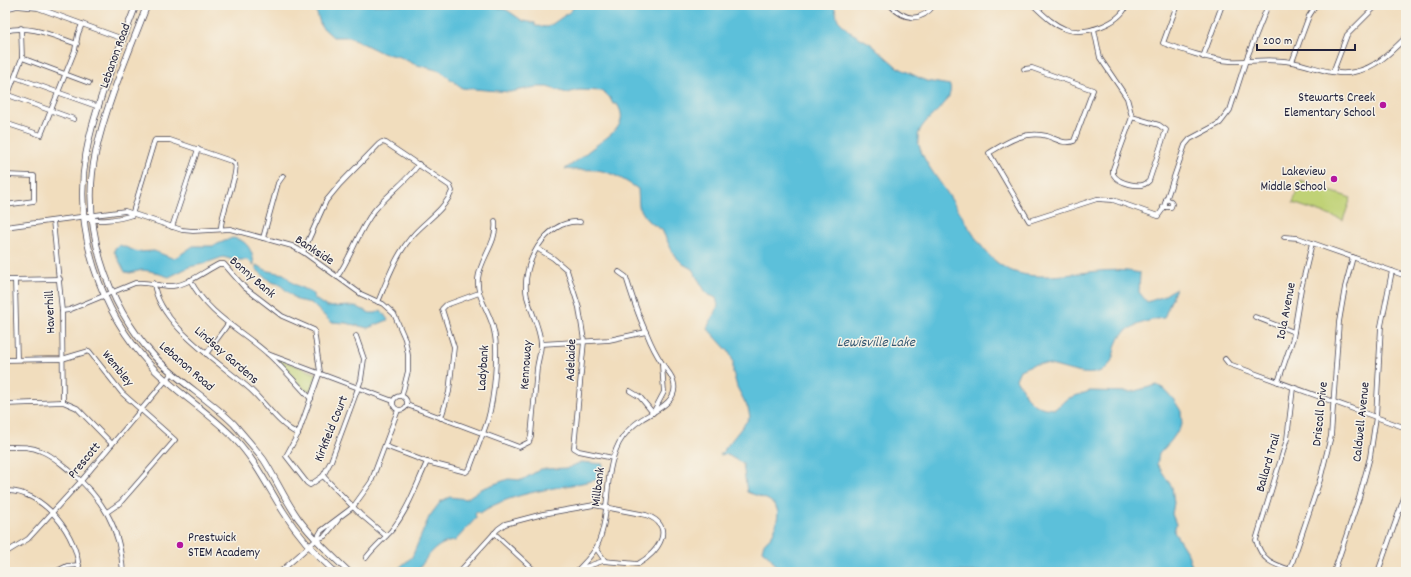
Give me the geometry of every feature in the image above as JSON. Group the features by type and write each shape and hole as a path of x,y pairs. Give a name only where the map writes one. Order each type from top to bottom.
{"main road":[{"name":"Lebanon Road","path":"136,5 99,107 86,154 83,186 84,218 89,252 104,296 130,342 166,380 216,420 236,440 250,458 284,512 309,546 335,572"},
{"name":"Lebanon Road","path":"147,5 104,122 96,153 92,193 93,217 102,264 112,292 136,333 155,356 172,373 215,407 247,439 264,460 297,517 316,540 349,572"},
{"path":"123,39 133,43"}],"street":[{"path":"890,5 906,15 920,18 927,14 934,5"},
{"path":"1033,5 1049,19 1065,29 1076,30 1106,25 1117,19 1127,5"},
{"path":"1177,5 1163,43 1203,57 1233,61 1246,60 1292,62 1347,74 1368,68 1385,56 1406,37"},
{"path":"1203,57 1222,5"},
{"path":"1024,69 1032,68 1093,90 1074,141 1066,143 1037,134 1025,135 1016,138 989,153 1029,221 1097,199 1113,200 1158,216 1166,200 1185,145 1190,139 1220,123 1230,110 1246,60 1268,5"},
{"path":"1292,62 1309,16 1316,5"},
{"path":"1333,72 1347,35 1377,5"},
{"path":"5,9 17,6 30,6 123,39"},
{"path":"5,123 41,136 66,74 82,24"},
{"path":"5,31 21,28 33,29 76,44"},
{"path":"5,102 22,58 21,28"},
{"path":"1094,28 1100,58 1127,98 1132,117 1122,141 1113,169 1113,174 1119,180 1135,185 1142,185 1149,181 1166,130 1159,125 1132,117"},
{"path":"22,58 89,83"},
{"path":"15,77 99,107"},
{"path":"8,94 74,119"},
{"path":"132,214 156,140 177,142 235,164 236,172 222,214 221,228"},
{"path":"302,252 330,196 382,142 419,164 452,189 451,194 444,204 414,234 396,259 378,302"},
{"path":"172,227 198,149"},
{"path":"337,277 351,256 360,232 374,211 407,179 419,164"},
{"path":"5,175 34,176 34,201 5,205"},
{"path":"262,238 278,183 283,176"},
{"path":"1163,207 1171,207 1171,201 1166,200"},
{"name":"Bankside","path":"5,227 93,217 125,211 172,227 193,231 221,228 285,244 302,252 361,294 387,307 394,314 406,344 408,366 402,395"},
{"name":"Haverhill","path":"53,221 60,278 62,311 63,402"},
{"name":"Ladybank","path":"427,462 462,472 468,471 483,433 490,409 497,345 494,330 479,293 478,280 480,270 494,237 495,221"},
{"name":"Kennoway","path":"483,433 519,447 529,442 531,436 541,344 527,296 526,284 530,264 544,239 556,227 568,222 580,222"},
{"path":"1284,237 1298,238 1406,276"},
{"name":"Iola Avenue","path":"1278,382 1294,332 1301,289 1312,243"},
{"name":"Adelaide","path":"538,249 553,258 566,270 579,308 584,341 574,448 579,451 613,458"},
{"name":"Driscoll Drive","path":"1290,570 1324,466 1331,436 1339,322 1344,288 1352,257"},
{"name":"Bonny Bank","path":"62,311 135,283 154,283 172,286 190,280 219,264 224,264 244,287 282,316 314,330 320,372"},
{"name":"Caldwell Avenue","path":"1334,572 1366,478 1376,417 1381,326 1392,271"},
{"name":"Millbank","path":"619,272 626,277 646,332 662,365 664,392 652,413"},
{"path":"5,280 60,278"},
{"path":"15,280 17,359"},
{"path":"190,280 211,309 228,324 268,354 310,399"},
{"name":"Lindsay Gardens","path":"154,283 156,297 177,326 206,354 252,391 284,426 298,434"},
{"path":"441,418 448,399 454,347 442,309 446,305 479,293"},
{"path":"1255,317 1294,332"},
{"path":"206,354 228,324"},
{"path":"541,344 609,340 646,332"},
{"name":"Kirkfield Court","path":"298,434 287,454 288,458 307,483 314,483 322,476 336,451 359,388 363,373 364,359 356,336"},
{"name":"Wembley","path":"5,360 62,359 89,351 122,393 175,440 120,503 107,512"},
{"path":"268,354 320,372 393,401"},
{"path":"1225,359 1229,364 1406,428"},
{"name":"Millbank","path":"577,571 596,548 601,536 606,507 608,473 613,458 624,435 641,420 664,406 672,398 675,384 669,371 662,365"},
{"path":"298,434 320,372"},
{"name":"Prescott","path":"5,553 28,539 81,481 172,373"},
{"name":"Ballard Trail","path":"1290,570 1264,558 1259,550 1257,534 1277,478 1287,439 1293,388"},
{"path":"630,391 640,397 652,413"},
{"path":"402,395 407,399 407,405 403,409 398,410 394,406 393,401 396,396 402,395"},
{"path":"5,404 63,402 77,408 112,444"},
{"path":"407,405 483,433"},
{"path":"280,572 316,540 321,531 338,520 353,507 370,482 398,410"},
{"path":"366,558 386,536 408,505 427,462 385,446"},
{"path":"5,447 28,447 41,451 52,456 81,481 107,512 117,536 123,572"},
{"path":"322,476 353,507 386,536"},
{"path":"5,491 18,491 28,495 51,513 68,531 76,549 79,572"},
{"path":"1378,572 1406,492"},
{"path":"459,572 494,533 505,524 543,514 594,505 652,517 660,527 662,536 658,547 638,564 605,561 577,571"},
{"path":"494,533 536,572"},
{"path":"596,548 605,561"},
{"path":"55,572 67,566 79,565"},
{"path":"462,568 467,572"},
{"path":"1290,570 1296,572"}],"green space":[{"path":"1300,181 1351,198 1343,220 1293,203"},
{"path":"276,358 315,373 317,375 311,390 306,391"}],"water":[{"name":"Lewisville Lake","path":"314,5 487,5 507,10 523,21 535,23 535,26 548,27 571,11 575,5 834,5 838,20 850,32 871,44 897,67 926,81 950,85 950,93 947,100 929,118 920,131 918,138 919,145 931,170 975,237 997,262 1010,270 1026,275 1047,276 1115,270 1140,273 1139,292 1147,302 1162,297 1176,288 1164,318 1138,324 1121,335 1116,344 1111,362 1106,368 1098,372 1081,373 1045,364 1035,364 1020,370 1016,379 1027,397 1035,405 1055,409 1069,398 1090,391 1131,392 1157,385 1164,389 1181,411 1182,425 1171,441 1159,454 1157,464 1172,487 1174,503 1172,514 1176,524 1174,532 1188,554 1194,572 781,572 770,557 762,550 765,543 775,530 778,513 777,508 770,501 747,492 743,464 726,454 720,455 750,417 748,408 737,387 733,372 733,361 729,352 707,328 718,306 716,298 707,294 692,269 683,264 674,255 662,230 648,221 639,207 638,189 619,177 603,171 565,169 617,128 621,117 617,104 613,104 610,98 603,91 579,90 567,93 547,87 536,87 510,92 462,88 440,71 414,64 400,57 382,53 350,37 333,37 321,26"},
{"path":"232,238 245,243 251,251 254,265 247,260 234,260 223,257 189,267 169,277 142,270 130,273 125,272 114,251 115,248 120,245 138,252 154,251 172,258 177,257 193,246 213,246"},
{"path":"256,265 268,271 284,274 294,284 312,293 315,299 327,307 355,306 370,313 376,313 381,310 388,320 368,328 346,323 331,322 311,303 297,300 279,284 271,282 256,269"},
{"path":"581,462 603,464 600,479 538,491 508,499 480,513 477,511 475,513 476,518 455,541 442,544 437,547 428,556 417,572 394,572 412,557 429,517 441,501 450,497 466,499 481,489 508,479 522,480 541,469 568,468"}],"place":[{"name":"Stewarts Creek Elementary School","path":"1383,105"},
{"name":"Lakeview Middle School","path":"1334,179"},
{"name":"Prestwick STEM Academy","path":"180,545"}]}
